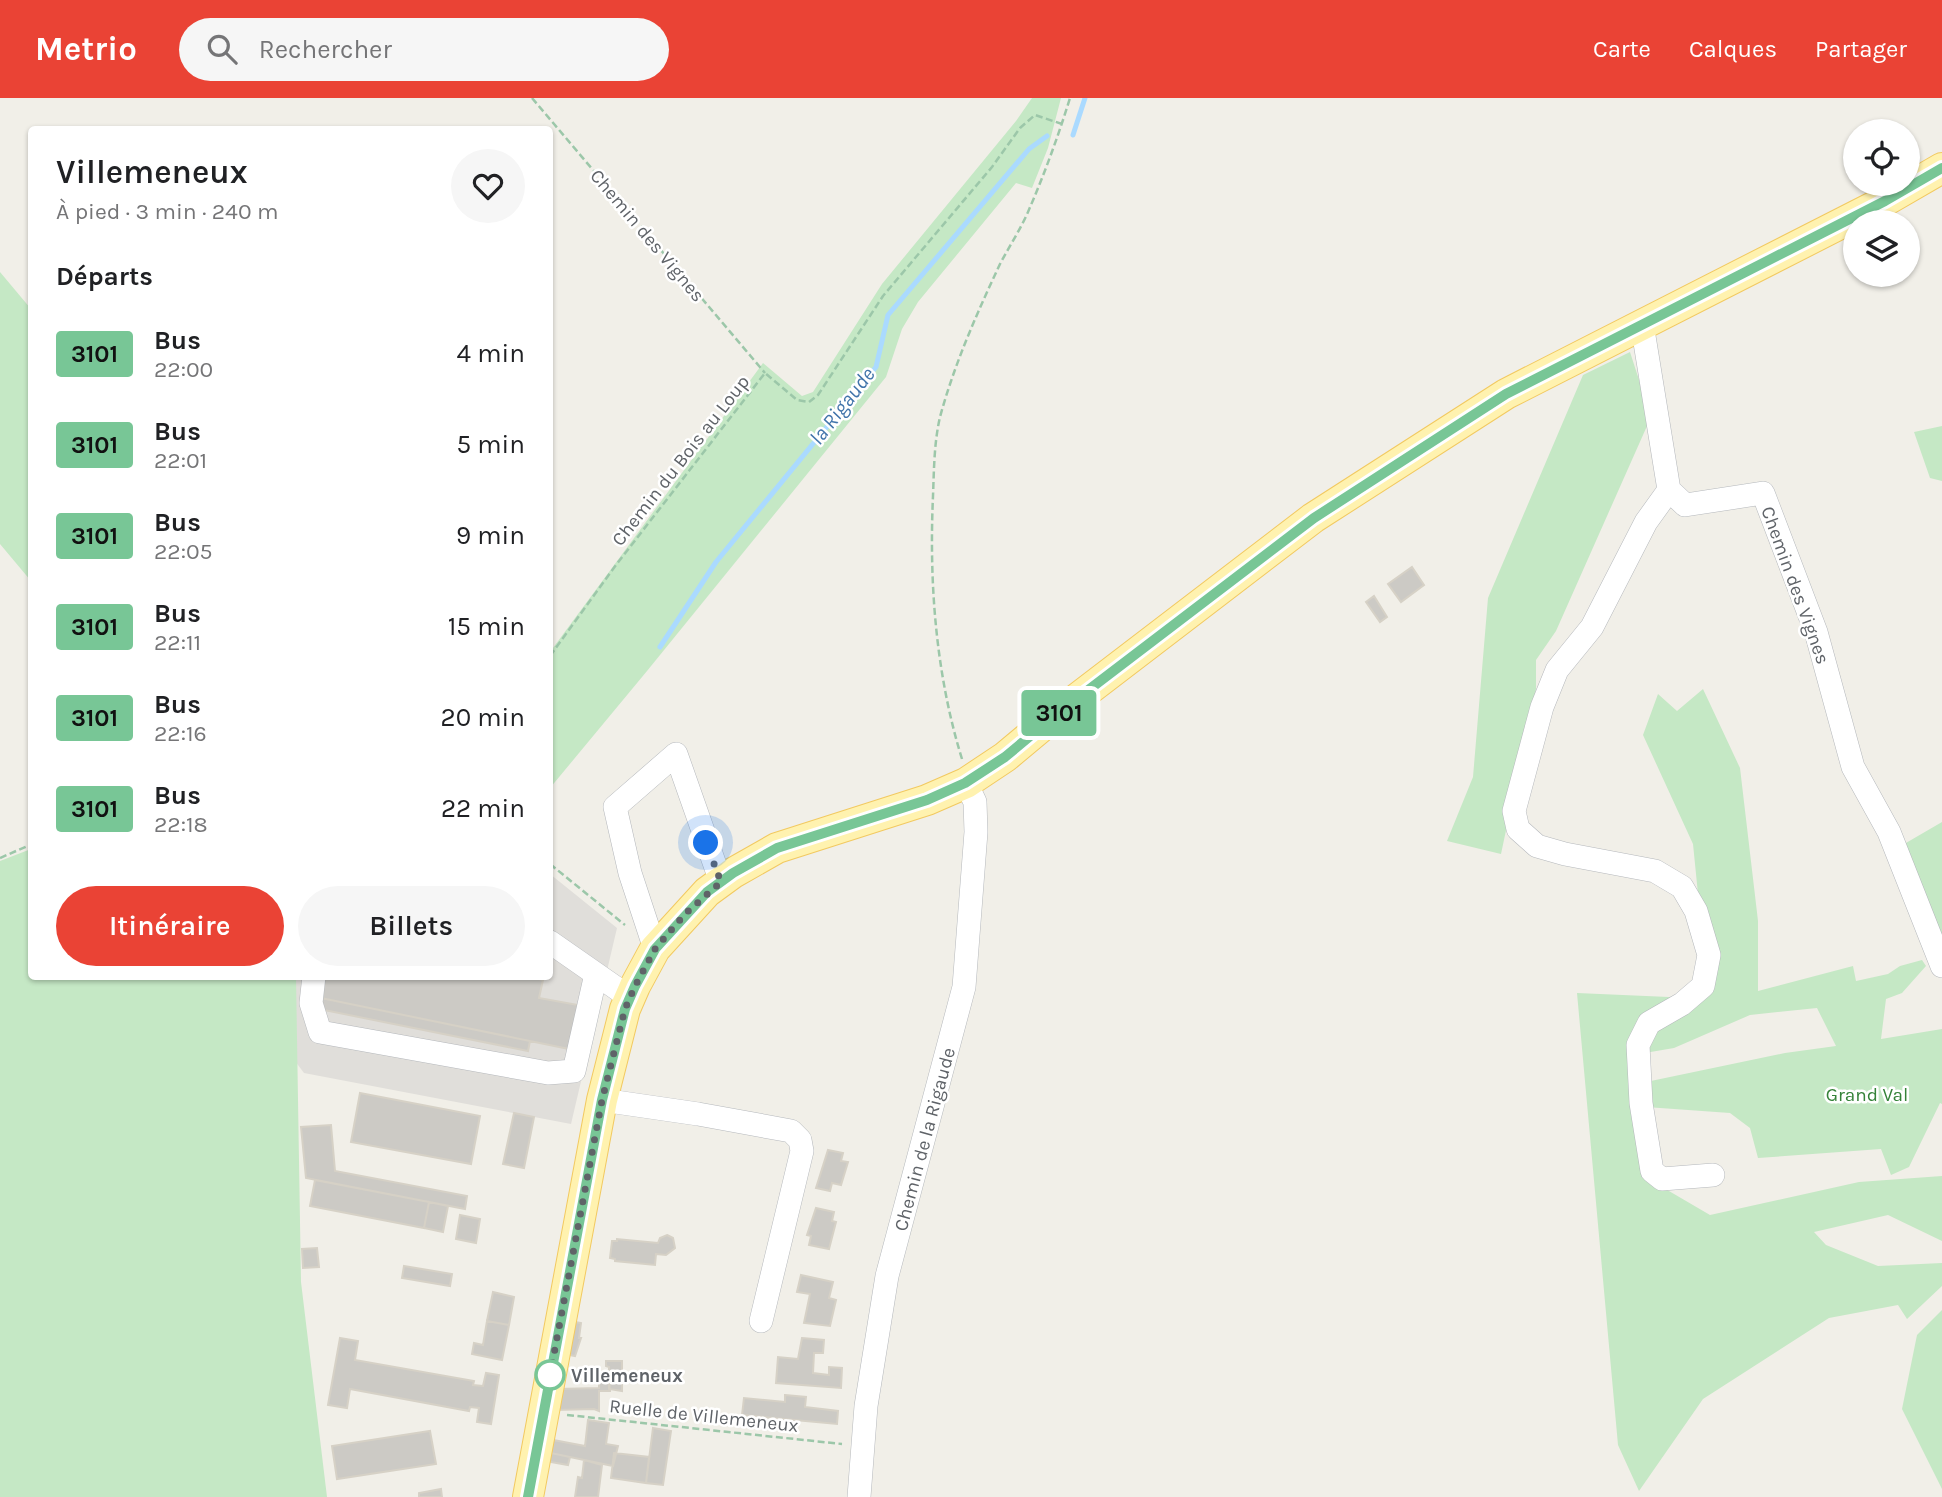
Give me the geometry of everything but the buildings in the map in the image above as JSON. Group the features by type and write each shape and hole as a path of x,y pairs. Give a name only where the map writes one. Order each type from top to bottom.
{"main road":[{"path":"528,1497 604,1089 629,997 655,949 685,914 721,882 777,848 927,800 965,783 1005,757 1053,717 1314,518 1506,394 1885,201 1942,168"}],"street":[{"path":"1642,324 1669,491 1646,522 1592,627 1557,670 1542,707 1514,811 1518,829 1537,846 1655,871 1682,887 1696,911 1709,955 1703,986 1682,1004 1648,1023 1638,1045 1641,1103 1652,1171 1662,1179 1713,1175"},
{"name":"Chemin des Vignes","path":"1669,491 1685,505 1763,493 1816,632 1853,767 1889,832 1942,966"},
{"path":"655,949 630,873 615,807 676,754 721,882"},
{"name":"Chemin de la Rigaude","path":"859,1497 877,1328 887,1276 964,987 976,832 975,802 965,783"},
{"path":"553,944 629,997"},
{"path":"574,1071 596,974"},
{"path":"314,980 311,1003 320,1032 548,1073 574,1071 604,1089 698,1114 791,1132 800,1140 802,1151 761,1321"}],"path":[{"name":"Chemin des Vignes","path":"532,98 765,373"},
{"path":"965,783 937,640 931,535 934,463 940,419 972,328 1027,214 1070,98"},
{"name":"Chemin du Bois au Loup","path":"553,652 616,565 765,373 797,400 809,402 818,395 883,296 992,167 1020,128 1035,115 1062,124"},
{"path":"0,858 28,846"},
{"path":"553,866 629,929"},
{"name":"Ruelle de Villemeneux","path":"542,1413 863,1446"}],"shaded area":[{"path":"553,876 617,928 571,1124 304,1073 292,1057 283,980 553,980"}],"green space":[{"path":"1032,98 1061,98 1048,148 1032,188 1016,183 918,302 902,329 886,377 553,784 553,648 763,363 802,396 813,392 882,284"},
{"path":"0,272 28,305 28,577 0,544"},
{"path":"1630,352 1651,417 1556,631 1536,660 1536,689 1501,854 1447,841 1473,777 1488,598 1583,375"},
{"path":"1942,426 1942,481 1930,478 1914,432"},
{"name":"Grand Val","path":"1703,689 1740,768 1758,921 1758,991 1853,966 1856,981 1888,974 1900,966 1922,960 1926,966 1902,993 1886,999 1881,1039 1942,1029 1942,1104 1940,1103 1909,1167 1891,1175 1881,1149 1758,1158 1750,1128 1730,1113 1646,1107 1646,1082 1785,1053 1836,1046 1817,1008 1750,1015 1674,1048 1633,1055 1645,1177 1710,1215 1859,1182 1942,1176 1942,1241 1888,1215 1814,1232 1826,1245 1878,1266 1942,1263 1942,1286 1907,1319 1898,1305 1829,1318 1703,1399 1639,1491 1618,1445 1577,993 1669,997 1708,994 1693,844 1643,735 1658,694 1677,711"},
{"path":"1942,822 1942,960 1899,847"},
{"path":"28,850 28,980 296,980 301,1282 327,1497 0,1497 0,861"},
{"path":"1942,1310 1942,1489 1902,1409 1917,1335"}],"waterway":[{"name":"la Rigaude","path":"1073,135 1085,98"},
{"name":"la Rigaude","path":"660,647 716,562 876,367 888,315 1029,149 1047,136"}],"bus line":[{"name":"3101","path":"528,1497 602,1100 625,1009 655,949 707,892 733,873 777,848 927,800 965,783 1005,757 1053,717 1314,518 1506,394 1885,201 1942,168"}],"place":[{"name":"Villemeneux","path":"550,1375"}],"route":[{"path":"550,1375 602,1100 625,1009 655,949 685,914 721,882 706,843"}]}
